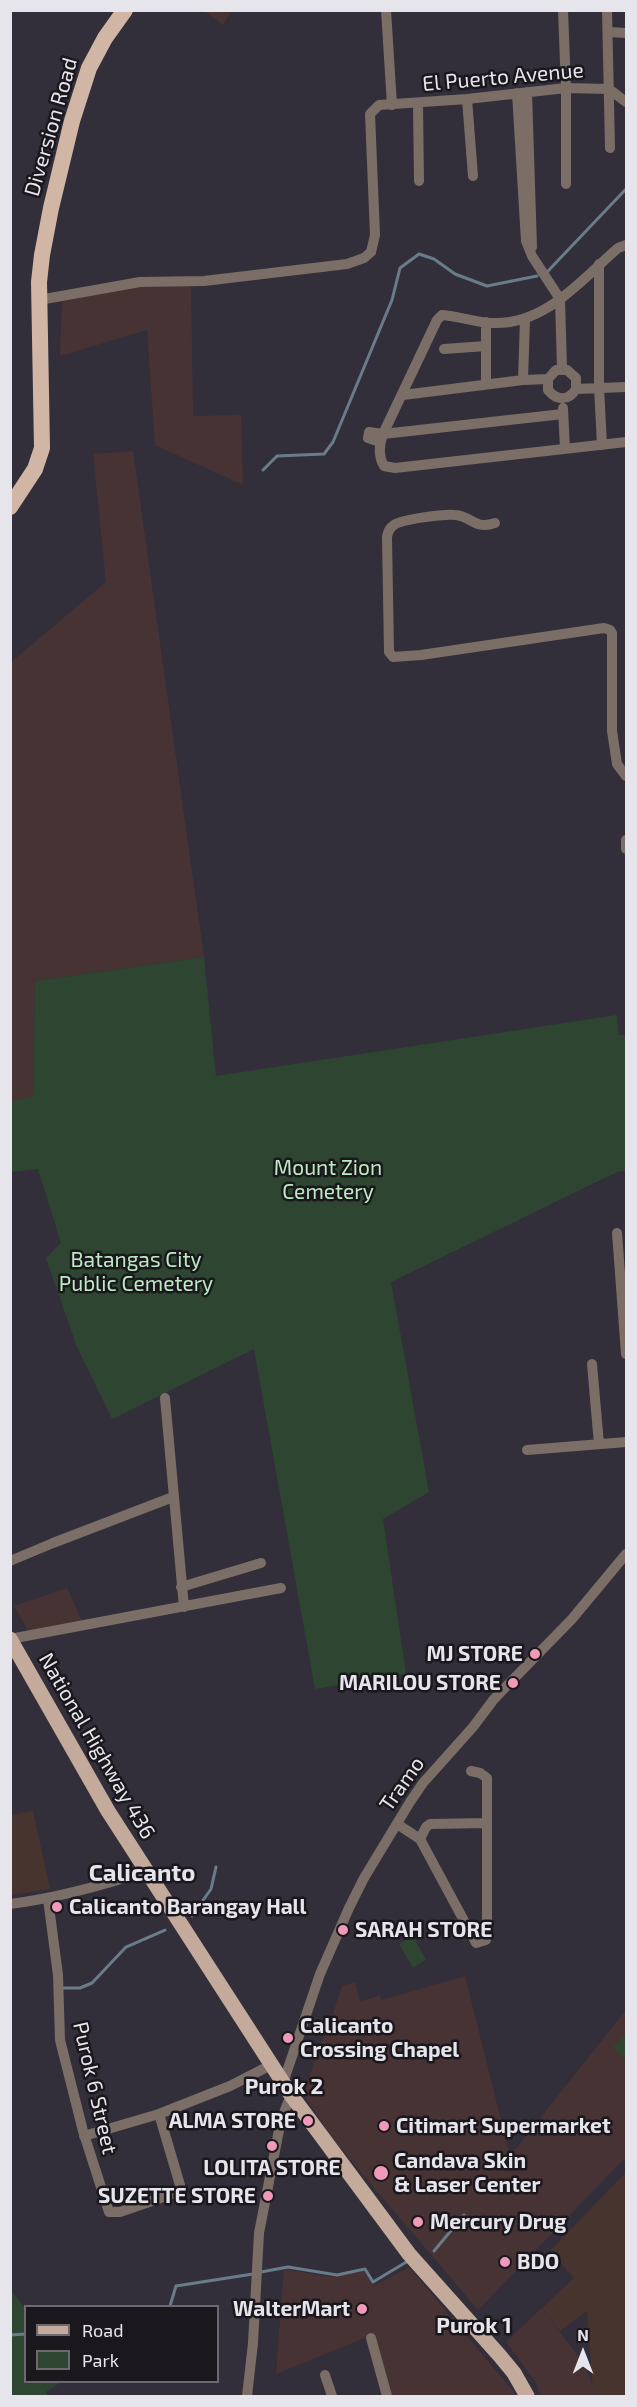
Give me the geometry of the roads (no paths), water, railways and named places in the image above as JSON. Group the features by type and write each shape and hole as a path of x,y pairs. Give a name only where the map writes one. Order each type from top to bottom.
{"highway":[{"name":"Diversion Road","path":"12,503 35,469 42,448 39,300 42,255 72,121 89,68 105,38 125,10"}],"main road":[{"name":"National Highway 436","path":"10,1639 76,1758 287,2089 409,2254 500,2356 514,2373 527,2397"}],"street":[{"path":"386,10 392,105"},
{"path":"562,10 566,88 566,184"},
{"path":"607,10 610,148"},
{"path":"609,32 627,33"},
{"name":"El Puerto Avenue","path":"39,300 141,282 204,281 276,274 339,266 364,258 371,252 375,235 370,114 379,105 418,104 566,88 609,89 627,102"},
{"path":"522,93 524,227 532,256 560,299 562,369"},
{"path":"467,99 473,176"},
{"path":"418,104 419,182"},
{"path":"627,245 618,248 541,313 525,319 493,323 442,315 437,320 382,438 380,460 384,466 390,468 627,442"},
{"path":"599,264 599,387 602,445"},
{"path":"523,380 525,319"},
{"path":"486,322 486,384"},
{"path":"444,349 486,346"},
{"path":"562,369 572,373 577,384 573,394 563,399 557,398 548,390 548,379 556,370 562,369"},
{"path":"403,395 486,384 548,379"},
{"path":"576,389 627,387"},
{"path":"563,399 565,449"},
{"path":"382,438 563,414"},
{"path":"495,523 480,525 463,516 452,515 397,523 389,530 387,537 389,652 393,657 421,655 604,628 610,630 612,633 612,731 617,764 627,776"},
{"path":"627,840 627,849"},
{"path":"617,1233 627,1354"},
{"path":"592,1364 599,1444"},
{"path":"165,1398 184,1607"},
{"path":"527,1450 627,1442"},
{"path":"10,1562 52,1543 173,1497"},
{"name":"Tramo","path":"247,2397 253,2343 259,2233 287,2089 320,1974 359,1888 423,1783 494,1699 572,1619 627,1554"},
{"path":"181,1587 261,1563"},
{"path":"10,1639 281,1588"},
{"path":"398,1824 420,1839 474,1940 479,1943 486,1940 487,1778 471,1771"},
{"path":"420,1839 430,1824 488,1823"},
{"path":"10,1904 48,1899 146,1871"},
{"name":"Purok 6 Street","path":"48,1899 58,1975 58,2029 84,2136 109,2212 120,2212 178,2192 180,2185 159,2114"},
{"path":"84,2136 159,2114 230,2086 271,2065"},
{"path":"371,2338 387,2397"},
{"path":"325,2374 332,2397"}],"waterway":[{"path":"548,271 626,189"},
{"path":"263,470 277,456 324,454 333,442 392,300 400,268 419,254 434,259 455,274 487,286 537,276"},
{"path":"192,1916 211,1889 216,1867"},
{"path":"63,1988 80,1988 92,1983 126,1947 165,1930"},
{"path":"434,2251 464,2215"},
{"path":"261,2272 288,2267 337,2275 365,2269 373,2282 408,2261"},
{"path":"170,2305 176,2286 253,2274"},
{"path":"10,2335 24,2334"}],"place":[{"name":"MJ STORE","path":"535,1654"},
{"name":"MARILOU STORE","path":"513,1683"},
{"name":"Calicanto Barangay Hall","path":"57,1907"},
{"name":"SARAH STORE","path":"343,1930"},
{"name":"Calicanto Crossing Chapel","path":"288,2038"},
{"name":"ALMA STORE","path":"308,2121"},
{"name":"Citimart Supermarket","path":"384,2126"},
{"name":"LOLITA STORE","path":"272,2146"},
{"name":"Candava Skin & Laser Center","path":"381,2173"},
{"name":"SUZETTE STORE","path":"268,2196"},
{"name":"Mercury Drug","path":"418,2222"},
{"name":"BDO","path":"505,2262"},
{"name":"WalterMart","path":"362,2309"}],"district":[{"name":"Calicanto","path":"142,1873"},
{"name":"Purok 2","path":"284,2087"},
{"name":"Purok 1","path":"474,2326"}],"park label":[{"name":"Mount Zion Cemetery","path":"328,1180"},
{"name":"Batangas City Public Cemetery","path":"136,1272"}]}
